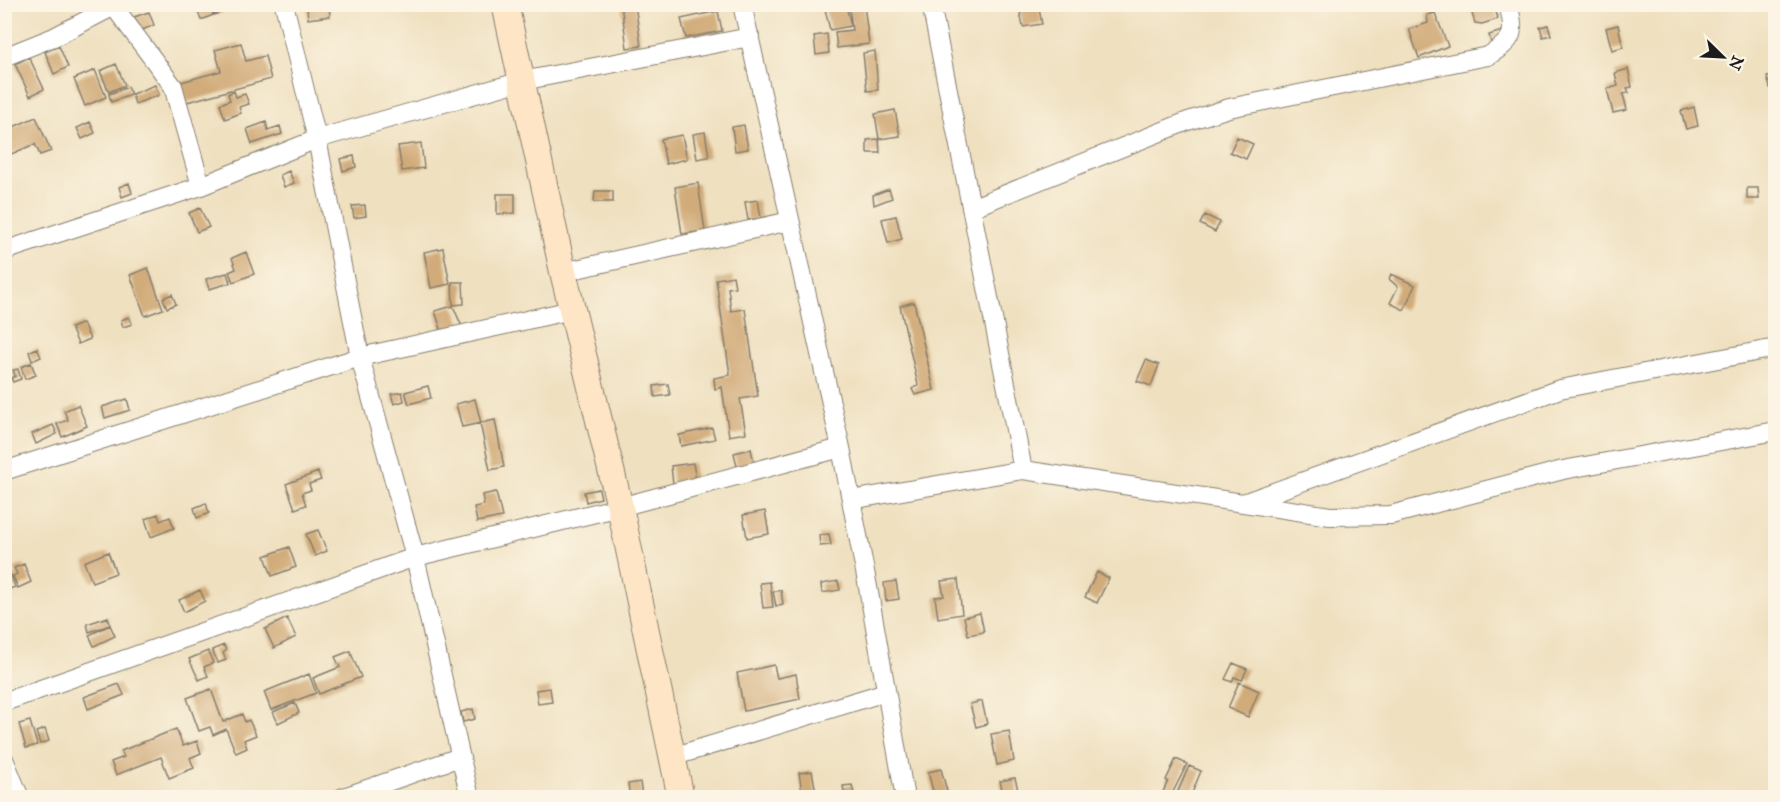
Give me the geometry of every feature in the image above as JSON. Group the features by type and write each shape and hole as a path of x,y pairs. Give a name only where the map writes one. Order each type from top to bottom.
{"street":[{"path":"284,4 317,139 360,357 415,558 471,798"},
{"path":"505,4 563,272 621,507 681,798"},
{"path":"742,4 841,448 905,798"},
{"path":"931,4 1023,470"},
{"path":"971,208 1188,121 1229,108 1488,56 1505,46 1511,36 1514,26 1508,4"},
{"path":"4,57 54,37 114,5 173,86 201,186"},
{"path":"4,251 201,186 317,139 522,81 750,37"},
{"path":"563,272 790,220"},
{"path":"4,471 360,357 572,310"},
{"path":"1242,504 1560,389 1776,348"},
{"path":"851,500 1023,470 1330,516 1391,515 1563,470 1776,431"},
{"path":"4,702 415,558 621,507 841,448"},
{"path":"672,757 886,692"},
{"path":"341,798 460,757"},
{"path":"4,759 20,798"}],"building":[{"path":"195,4 209,4 213,15 201,20"},
{"path":"211,4 224,4 226,11 214,15"},
{"path":"621,4 635,4 641,46 627,48"},
{"path":"849,4 864,4 869,44 837,48 835,32 852,30"},
{"path":"1038,4 1042,24 1023,27 1019,7"},
{"path":"1494,4 1498,19 1482,24 1475,23 1470,7"},
{"path":"329,5 330,16 308,19 307,8"},
{"path":"824,5 846,5 851,26 830,30"},
{"path":"718,11 722,31 686,38 681,19"},
{"path":"149,12 154,25 140,31 134,17"},
{"path":"1435,13 1448,46 1419,58 1409,29 1428,23 1427,15"},
{"path":"1548,25 1551,35 1543,37 1540,27"},
{"path":"1618,25 1623,47 1612,50 1606,28"},
{"path":"1502,31 1505,42 1492,46 1489,35"},
{"path":"827,34 829,53 816,55 814,36"},
{"path":"241,43 246,61 265,56 271,79 187,102 181,82 221,71 215,50"},
{"path":"59,46 68,67 54,74 45,52"},
{"path":"875,51 878,90 867,91 863,53"},
{"path":"29,57 44,89 30,96 15,64"},
{"path":"116,64 125,85 109,92 100,71"},
{"path":"1628,69 1632,87 1627,88 1629,93 1623,94 1627,110 1613,113 1607,89 1618,86 1615,73"},
{"path":"95,70 106,97 85,106 74,79"},
{"path":"1776,75 1776,87 1770,88 1767,77"},
{"path":"155,85 159,95 135,104 132,94"},
{"path":"128,87 131,95 111,102 109,94"},
{"path":"234,91 236,97 245,94 249,104 239,107 241,113 225,119 220,104 230,100 228,94"},
{"path":"1694,107 1698,126 1686,129 1681,111"},
{"path":"895,110 900,136 879,139 875,114"},
{"path":"36,117 51,151 40,155 35,144 4,157 4,131"},
{"path":"90,122 95,133 82,139 77,128"},
{"path":"266,122 268,130 280,126 282,134 252,144 247,129"},
{"path":"744,125 748,149 735,151 732,127"},
{"path":"705,132 709,157 697,159 693,134"},
{"path":"682,135 687,159 666,164 661,139"},
{"path":"1237,137 1253,144 1246,159 1230,152"},
{"path":"879,139 880,153 867,153 867,140"},
{"path":"421,143 424,168 402,171 398,146"},
{"path":"354,156 356,167 343,171 340,159"},
{"path":"289,171 294,183 284,187 280,175"},
{"path":"129,183 132,193 122,197 119,187"},
{"path":"698,183 705,231 682,234 675,187"},
{"path":"1747,188 1758,188 1759,199 1747,199"},
{"path":"889,189 892,198 874,205 873,195"},
{"path":"595,191 613,191 613,202 594,202"},
{"path":"497,194 515,194 515,213 497,214"},
{"path":"758,200 761,218 748,220 745,202"},
{"path":"365,205 366,216 354,218 352,206"},
{"path":"200,208 209,227 197,232 189,213"},
{"path":"1205,215 1220,222 1215,232 1200,224"},
{"path":"896,216 902,239 888,243 882,219"},
{"path":"443,248 450,284 431,288 424,252"},
{"path":"246,252 254,274 233,282 229,272 236,269 232,258"},
{"path":"148,268 163,309 145,316 130,275"},
{"path":"227,273 230,283 209,289 206,279"},
{"path":"1391,274 1415,285 1404,310 1390,303 1398,287 1389,279"},
{"path":"733,276 735,287 728,288 731,311 745,309 758,396 740,399 746,433 729,436 722,387 715,389 714,378 730,375 716,279"},
{"path":"452,282 463,282 464,304 453,305"},
{"path":"172,294 176,304 167,308 163,298"},
{"path":"914,302 934,390 915,395 912,389 918,385 900,306"},
{"path":"453,306 463,329 443,335 435,311"},
{"path":"129,317 132,324 123,327 121,320"},
{"path":"83,323 90,339 78,344 71,328"},
{"path":"37,348 41,357 32,361 29,352"},
{"path":"1146,360 1159,365 1151,386 1137,381"},
{"path":"31,363 36,375 25,379 21,367"},
{"path":"18,369 21,379 13,382 11,378 15,376 13,370"},
{"path":"668,384 670,395 655,397 654,386"},
{"path":"428,386 431,398 409,404 405,392"},
{"path":"402,392 404,401 394,404 391,394"},
{"path":"127,399 130,410 105,418 102,407"},
{"path":"475,399 481,423 462,427 456,404"},
{"path":"78,405 87,426 62,437 57,424 68,420 64,411"},
{"path":"495,420 504,467 490,470 480,423"},
{"path":"53,425 57,434 36,444 32,434"},
{"path":"712,428 715,439 681,446 679,435"},
{"path":"751,449 755,467 738,471 734,453"},
{"path":"693,463 696,481 673,484 671,466"},
{"path":"318,472 321,480 309,484 311,490 302,493 306,505 295,509 286,484"},
{"path":"599,489 601,498 586,502 584,492"},
{"path":"496,492 502,517 477,522 474,507 484,505 482,495"},
{"path":"206,503 209,513 197,518 194,508"},
{"path":"765,511 769,534 747,538 743,515"},
{"path":"158,514 160,521 170,517 174,528 151,537 145,519"},
{"path":"318,530 327,551 315,556 306,534"},
{"path":"829,534 831,545 820,546 819,535"},
{"path":"289,547 296,567 272,576 265,556"},
{"path":"108,552 116,573 92,582 84,562"},
{"path":"24,564 31,582 18,588 13,576 17,574 14,568"},
{"path":"1097,572 1109,578 1097,603 1085,597"},
{"path":"11,575 15,587 4,591 4,577"},
{"path":"958,579 962,614 938,618 935,597 944,596 941,581"},
{"path":"838,581 840,590 822,593 821,584"},
{"path":"896,581 899,599 886,601 884,583"},
{"path":"770,582 773,607 763,608 760,583"},
{"path":"200,590 205,601 184,612 179,600"},
{"path":"781,590 783,604 776,606 773,592"},
{"path":"980,613 984,632 968,635 964,617"},
{"path":"108,617 110,625 89,632 87,624"},
{"path":"287,618 296,637 274,648 265,629"},
{"path":"110,625 115,636 94,646 89,635"},
{"path":"224,645 226,651 223,653 226,660 218,663 212,650"},
{"path":"208,651 213,663 204,667 208,676 199,680 189,659"},
{"path":"350,651 361,677 319,694 313,678 340,667 335,657"},
{"path":"1233,663 1247,669 1242,680 1234,677 1232,682 1225,679"},
{"path":"774,665 777,678 796,674 800,699 744,711 737,673"},
{"path":"309,674 316,693 271,710 264,692"},
{"path":"1239,682 1259,691 1248,717 1228,708"},
{"path":"119,684 124,695 88,709 84,697"},
{"path":"550,688 552,702 538,704 536,690"},
{"path":"211,689 223,722 242,714 245,722 249,720 256,735 244,740 247,748 236,753 226,729 213,735 210,727 199,731 187,698"},
{"path":"982,701 987,724 976,727 970,704"},
{"path":"295,703 299,713 278,723 273,712"},
{"path":"473,709 475,719 463,722 461,712"},
{"path":"30,721 37,745 26,748 19,724"},
{"path":"45,729 49,741 40,744 36,732"},
{"path":"176,729 183,746 197,741 201,753 190,758 194,768 169,778 161,757 116,775 111,762 124,757 121,751"},
{"path":"1009,731 1014,761 997,765 991,734"},
{"path":"1176,759 1187,764 1171,796 1163,792"},
{"path":"1189,766 1201,771 1190,798 1175,798"},
{"path":"941,769 947,791 934,795 928,772"},
{"path":"812,771 817,798 803,798 799,773"},
{"path":"1015,778 1020,798 1004,798 1000,781"},
{"path":"640,782 642,795 630,798 628,784"},
{"path":"852,785 854,794 845,796 843,786"}]}
